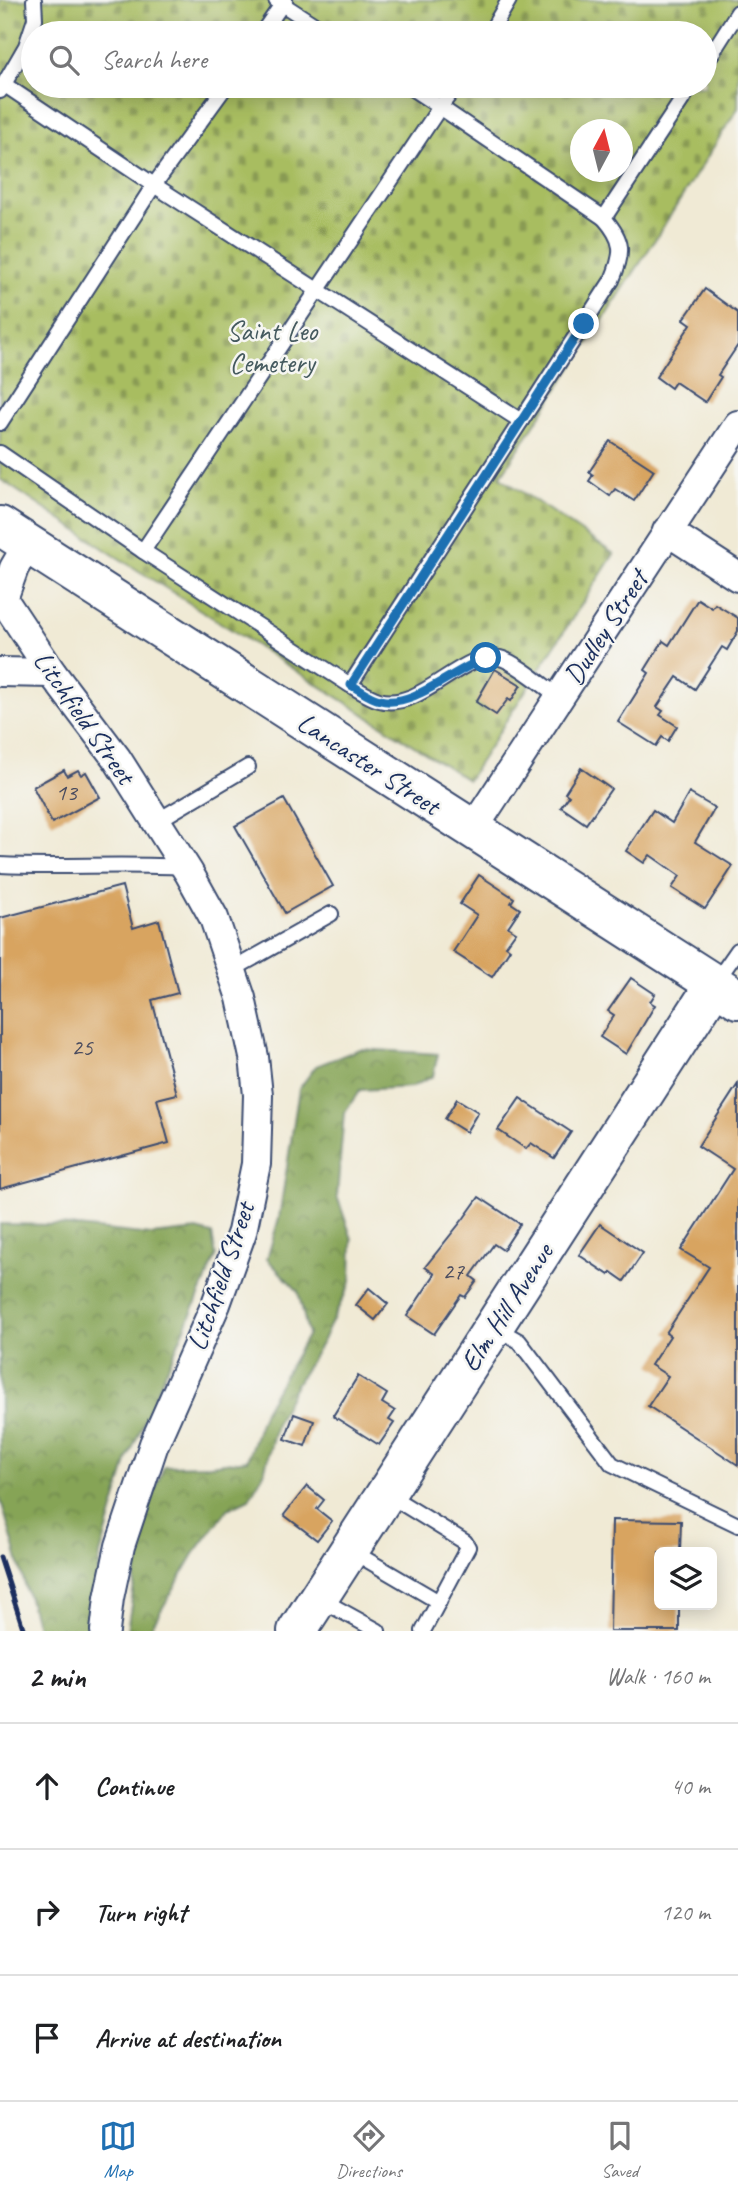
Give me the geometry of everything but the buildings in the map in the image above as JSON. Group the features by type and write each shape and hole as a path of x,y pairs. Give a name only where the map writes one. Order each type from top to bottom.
{"main road":[{"name":"Lancaster Street","path":"14,535 726,991"},
{"name":"Elm Hill Avenue","path":"297,1631 493,1326 726,991"}],"street":[{"name":"Dudley Street","path":"473,829 738,425"},
{"path":"667,531 738,577"},
{"name":"Litchfield Street","path":"14,535 14,568 1,596 52,673 117,759 186,867 214,918 241,998 254,1057 258,1096 256,1164 237,1244 216,1304 154,1444 120,1546 105,1631"},
{"path":"0,672 52,673"}],"lane":[{"path":"34,0 34,21"},
{"path":"497,21 509,0"},
{"path":"269,21 281,1 310,21"},
{"path":"717,45 738,12"},
{"path":"21,56 3,88 521,421"},
{"path":"0,424 154,186 217,98"},
{"path":"351,685 612,280 620,262 621,246 617,233 604,218 426,98"},
{"path":"143,551 447,98"},
{"path":"604,218 683,98"},
{"path":"0,453 143,551 377,700 389,702 405,699 425,691 470,663 486,658 499,658 559,697"},
{"path":"157,821 248,767"},
{"path":"0,865 47,867 138,864 186,867"},
{"path":"232,970 331,914"},
{"path":"726,991 738,950"},
{"path":"493,1326 519,1341 611,1464 738,1525"},
{"path":"386,1493 465,1542 468,1548 423,1631"},
{"path":"349,1550 439,1602"},
{"path":"318,1598 378,1631"}],"green space":[{"name":"Saint Leo Cemetery","path":"0,0 738,0 738,108 500,477 614,554 468,780 109,552 0,479"},
{"path":"360,1049 438,1054 433,1076 412,1087 360,1090 344,1113 337,1196 352,1239 351,1282 322,1342 292,1391 276,1424 264,1473 249,1499 228,1509 194,1554 149,1631 127,1631 144,1521 164,1466 210,1465 247,1460 264,1411 308,1334 298,1291 267,1259 279,1218 299,1089 316,1066"},
{"path":"0,1224 59,1225 151,1235 197,1230 212,1234 216,1257 128,1458 100,1555 93,1631 38,1631 0,1497"}],"railway":[{"path":"0,1557 24,1631"}],"route":[{"path":"486,658 470,663 425,691 405,699 389,702 377,700 351,685 584,324"}]}
